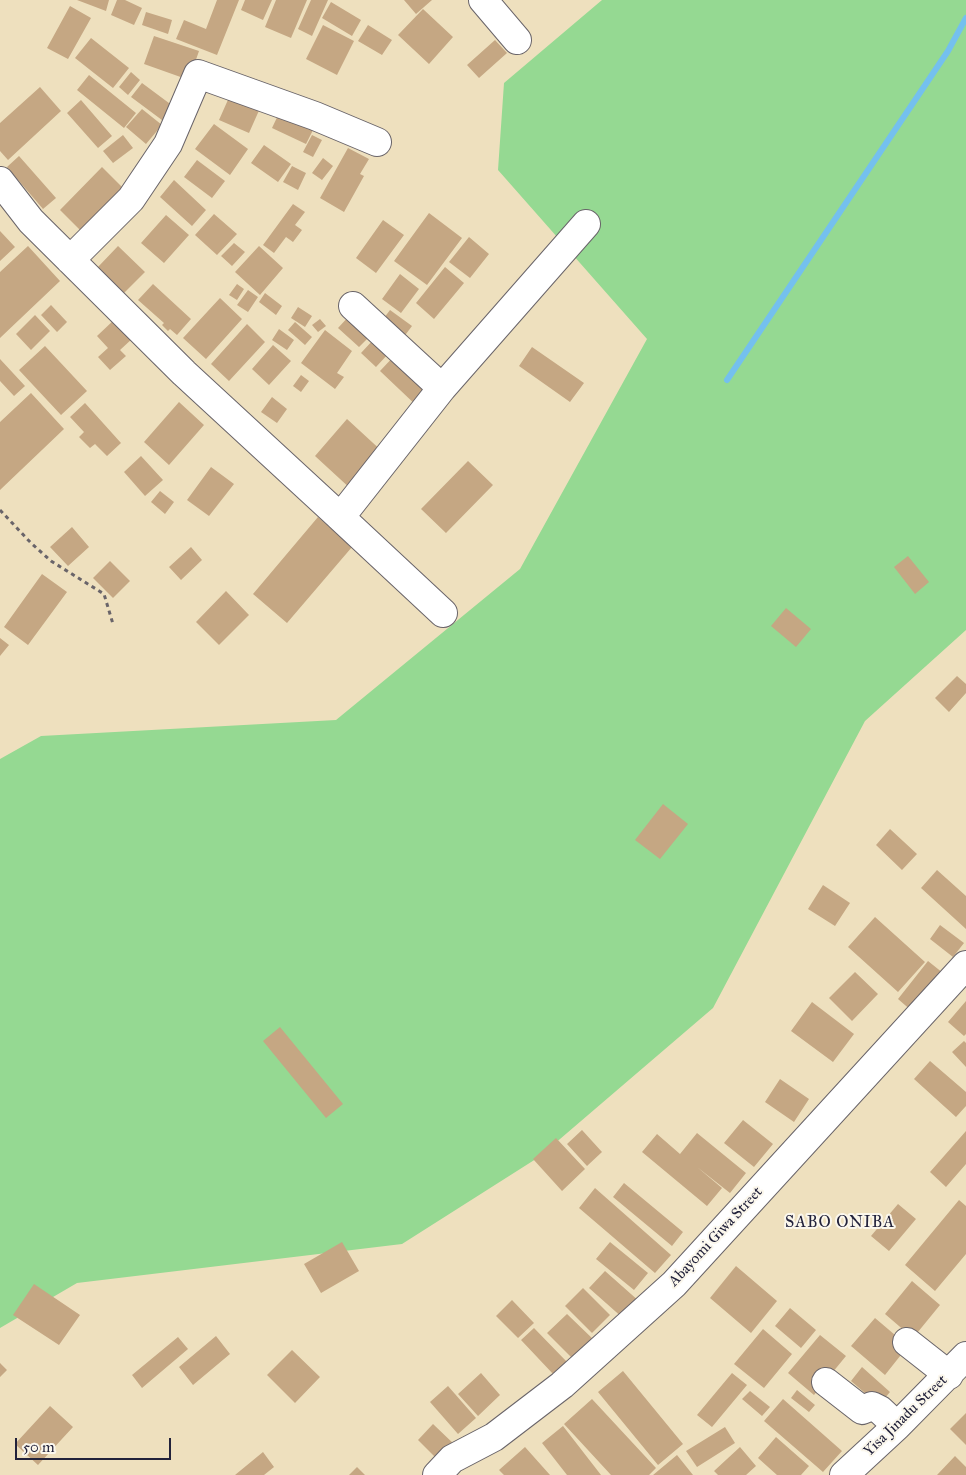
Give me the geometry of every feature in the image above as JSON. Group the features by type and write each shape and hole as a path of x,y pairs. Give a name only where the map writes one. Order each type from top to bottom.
{"street":[{"path":"483,0 517,40"},
{"path":"70,260 131,199 168,144 198,74 315,116 377,142"},
{"path":"0,181 32,221 184,373 443,613"},
{"path":"339,516 442,388 586,224"},
{"path":"353,306 442,388"},
{"name":"Abayomi Giwa Street","path":"437,1475 452,1460 494,1437 562,1385 674,1284 966,965"},
{"path":"907,1342 957,1366"},
{"name":"Yisa Jinadu Street","path":"844,1475 897,1426 957,1366"},
{"path":"826,1382 862,1410 872,1406 880,1410 897,1426"}],"path":[{"path":"0,510 51,561 104,594 113,624"}],"green space":[{"path":"602,0 966,0 966,630 865,721 713,1008 539,1157 402,1244 77,1283 0,1328 0,759 41,736 336,720 520,569 647,339 498,170 504,83"}],"building":[{"path":"77,0 109,0 106,11"},
{"path":"117,0 125,0 142,8 134,25 111,15"},
{"path":"217,0 239,0 217,55 176,39 184,20 206,29"},
{"path":"245,0 272,0 263,20 241,10"},
{"path":"276,0 307,0 291,38 265,27"},
{"path":"311,0 328,0 312,36 298,29"},
{"path":"404,0 432,0 416,14"},
{"path":"331,2 361,20 352,36 322,18"},
{"path":"70,6 91,18 68,59 47,48"},
{"path":"423,9 453,37 429,64 398,35"},
{"path":"146,12 172,20 168,34 142,25"},
{"path":"323,25 354,41 337,75 306,59"},
{"path":"368,25 392,40 382,55 358,41"},
{"path":"154,36 199,51 189,80 144,64"},
{"path":"91,38 129,68 113,88 75,58"},
{"path":"495,40 507,53 479,78 467,65"},
{"path":"131,72 140,80 128,95 119,87"},
{"path":"89,75 136,113 124,128 77,90"},
{"path":"142,83 181,112 170,126 131,97"},
{"path":"40,87 61,111 8,160 0,151 0,123"},
{"path":"231,93 261,106 249,133 219,120"},
{"path":"81,100 112,136 98,148 67,113"},
{"path":"142,109 162,125 146,144 126,127"},
{"path":"281,109 315,126 306,144 272,128"},
{"path":"214,124 248,149 230,175 195,149"},
{"path":"123,135 133,148 113,163 103,151"},
{"path":"312,135 322,140 313,157 303,152"},
{"path":"264,145 291,164 278,182 251,163"},
{"path":"348,148 369,159 360,174 364,176 344,212 320,198"},
{"path":"19,156 56,198 43,209 7,167"},
{"path":"323,158 333,166 322,180 312,173"},
{"path":"197,160 225,181 212,198 184,177"},
{"path":"292,166 306,173 298,190 283,182"},
{"path":"102,167 125,190 83,233 60,210"},
{"path":"174,180 206,210 192,226 160,197"},
{"path":"293,204 305,212 295,225 302,230 293,242 286,237 274,253 263,245"},
{"path":"429,213 462,238 427,285 394,261"},
{"path":"214,214 237,234 217,255 195,235"},
{"path":"166,215 189,235 164,263 141,243"},
{"path":"383,220 404,235 376,273 356,258"},
{"path":"0,231 15,247 0,261"},
{"path":"469,237 489,254 470,278 449,262"},
{"path":"234,243 245,252 232,266 221,256"},
{"path":"28,246 60,281 0,338 0,272"},
{"path":"118,246 145,272 124,293 98,267"},
{"path":"259,246 283,268 260,295 235,272"},
{"path":"445,267 464,283 434,319 416,303"},
{"path":"400,274 419,289 401,313 382,299"},
{"path":"153,284 191,319 177,335 170,329 168,331 162,325 164,323 138,300"},
{"path":"237,284 244,289 237,300 229,295"},
{"path":"248,290 258,297 248,312 237,305"},
{"path":"265,293 282,306 276,315 259,302"},
{"path":"220,298 242,319 206,359 183,338"},
{"path":"51,305 67,322 57,332 41,315"},
{"path":"298,307 312,316 305,327 291,318"},
{"path":"390,310 412,326 400,342 378,326"},
{"path":"35,315 50,331 31,350 16,334"},
{"path":"350,315 371,335 359,347 338,328"},
{"path":"115,319 133,338 120,350 126,356 110,370 98,357 108,348 97,336"},
{"path":"320,319 326,326 318,332 312,325"},
{"path":"295,322 312,337 305,345 288,330"},
{"path":"247,324 265,342 229,381 211,364"},
{"path":"279,329 294,340 287,350 272,340"},
{"path":"325,330 352,351 337,373 344,377 335,389 301,363"},
{"path":"374,339 389,353 376,367 361,353"},
{"path":"273,345 291,361 269,385 252,369"},
{"path":"45,346 87,391 61,415 19,370"},
{"path":"532,347 584,383 570,402 519,366"},
{"path":"396,354 435,392 419,408 380,371"},
{"path":"0,359 25,386 14,396 0,381"},
{"path":"301,375 309,381 301,392 293,386"},
{"path":"31,393 64,429 0,490 0,422"},
{"path":"272,397 287,409 277,423 261,412"},
{"path":"179,402 204,425 169,465 144,442"},
{"path":"85,403 121,443 107,456 95,444 90,448 79,437 84,432 70,417"},
{"path":"347,419 385,454 352,490 315,456"},
{"path":"141,456 163,480 145,496 124,472"},
{"path":"468,461 493,485 446,533 421,509"},
{"path":"211,467 234,484 209,516 187,500"},
{"path":"160,491 174,502 165,514 151,502"},
{"path":"318,517 352,547 287,623 253,594"},
{"path":"72,527 89,547 68,566 50,547"},
{"path":"191,547 202,560 181,580 169,567"},
{"path":"908,556 929,582 915,594 894,567"},
{"path":"110,561 130,581 113,598 93,578"},
{"path":"42,574 67,592 28,645 4,627"},
{"path":"226,591 249,615 219,645 196,622"},
{"path":"786,608 811,629 796,647 771,626"},
{"path":"0,638 9,645 0,656"},
{"path":"957,676 966,684 966,693 949,712 935,698"},
{"path":"663,804 688,824 660,859 635,840"},
{"path":"890,829 917,854 902,870 876,845"},
{"path":"937,870 966,896 966,929 921,888"},
{"path":"823,885 850,903 835,926 808,909"},
{"path":"875,917 925,962 898,992 848,947"},
{"path":"940,925 964,943 953,957 930,939"},
{"path":"928,961 943,973 913,1012 898,999"},
{"path":"855,972 878,994 852,1021 829,998"},
{"path":"966,1001 966,1034 964,1036 948,1022"},
{"path":"812,1002 854,1034 833,1062 791,1031"},
{"path":"280,1027 343,1104 326,1118 263,1041"},
{"path":"964,1041 966,1043 966,1067 952,1052"},
{"path":"930,1061 966,1092 966,1106 956,1117 914,1079"},
{"path":"780,1079 809,1099 794,1122 765,1102"},
{"path":"743,1120 773,1144 754,1167 724,1143"},
{"path":"582,1130 602,1152 587,1166 567,1144"},
{"path":"966,1131 966,1164 946,1187 930,1172"},
{"path":"697,1133 746,1173 730,1193 697,1167 722,1188 707,1206 642,1152 657,1134 680,1154"},
{"path":"556,1138 585,1169 562,1191 533,1159"},
{"path":"624,1183 683,1232 672,1246 613,1197"},
{"path":"595,1188 671,1255 655,1273 579,1208"},
{"path":"959,1200 966,1206 966,1254 935,1291 905,1265"},
{"path":"898,1204 916,1219 889,1251 871,1236"},
{"path":"342,1242 359,1271 321,1293 304,1264"},
{"path":"610,1242 648,1273 634,1290 596,1259"},
{"path":"736,1266 777,1301 751,1333 710,1298"},
{"path":"605,1271 640,1302 624,1319 589,1288"},
{"path":"912,1281 940,1305 913,1338 885,1314"},
{"path":"34,1284 80,1315 59,1345 13,1315"},
{"path":"583,1288 610,1315 592,1333 565,1306"},
{"path":"512,1300 534,1323 518,1338 496,1316"},
{"path":"790,1308 816,1330 801,1348 775,1326"},
{"path":"567,1314 594,1340 574,1360 547,1333"},
{"path":"875,1318 908,1346 885,1375 851,1346"},
{"path":"534,1328 567,1362 554,1375 521,1340"},
{"path":"763,1329 792,1354 764,1388 734,1364"},
{"path":"820,1335 846,1356 814,1395 788,1373"},
{"path":"216,1336 230,1354 193,1385 179,1367"},
{"path":"178,1337 188,1349 142,1388 132,1375"},
{"path":"292,1350 320,1377 295,1403 267,1375"},
{"path":"0,1363 7,1370 0,1377"},
{"path":"862,1367 890,1392 879,1405 851,1381"},
{"path":"623,1371 683,1444 658,1465 598,1392"},
{"path":"481,1373 500,1395 478,1416 458,1394"},
{"path":"732,1373 747,1385 712,1427 697,1415"},
{"path":"448,1386 476,1418 458,1434 430,1402"},
{"path":"797,1390 815,1405 809,1412 791,1398"},
{"path":"750,1391 770,1407 762,1416 742,1399"},
{"path":"592,1399 656,1468 649,1475 611,1475 564,1424"},
{"path":"783,1399 842,1451 823,1472 764,1421"},
{"path":"50,1406 73,1427 38,1465 15,1444"},
{"path":"966,1413 966,1445 950,1429"},
{"path":"433,1424 456,1446 440,1462 418,1440"},
{"path":"563,1426 601,1475 567,1475 542,1443"},
{"path":"725,1427 735,1443 697,1467 686,1451"},
{"path":"776,1437 809,1466 801,1475 777,1475 758,1458"},
{"path":"525,1447 550,1475 504,1475 499,1470"},
{"path":"740,1447 756,1466 746,1475 718,1475 714,1471"},
{"path":"263,1452 274,1467 264,1475 235,1475"},
{"path":"677,1455 693,1475 653,1475"},
{"path":"955,1456 966,1467 966,1475 937,1475"},
{"path":"357,1467 365,1475 349,1475"}],"waterway":[{"path":"727,380 948,51 966,18"}],"district":[{"name":"SABO ONIBA","path":"840,1223"}]}
